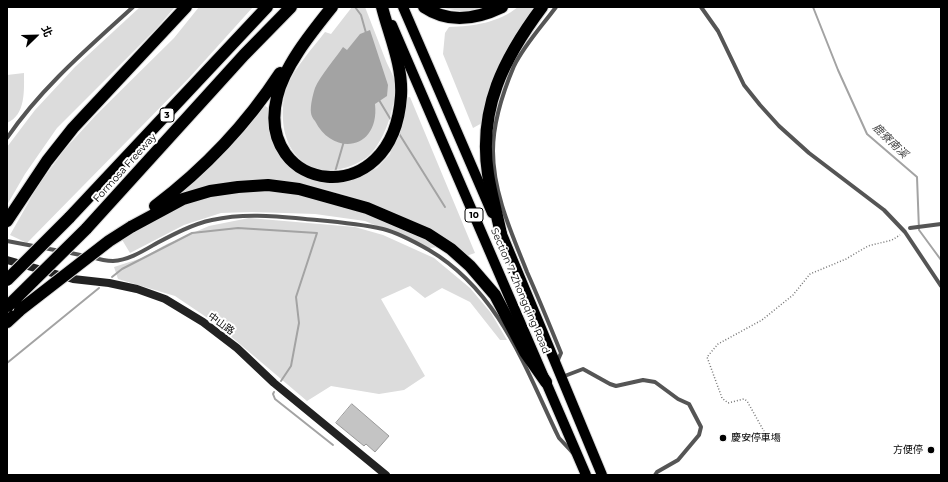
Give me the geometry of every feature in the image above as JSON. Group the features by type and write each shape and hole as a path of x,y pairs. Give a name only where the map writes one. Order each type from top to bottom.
{"highway":[{"path":"9,218 47,161 73,128 186,7"},
{"name":"Formosa Freeway","path":"8,306 86,229 291,7"},
{"path":"332,7 304,45 286,75 277,95 274,119 277,134 287,154 296,166 303,170 326,177 350,175 365,168 377,157 392,132 398,113 401,95 400,76 383,7"},
{"path":"424,7 443,16 458,19 478,16 502,7"},
{"path":"501,234 488,173 487,132 491,101 500,76 515,44 542,7"},
{"name":"Formosa Freeway","path":"7,280 69,218 265,9"},
{"path":"131,227 221,148 252,112 287,63 304,45"},
{"path":"7,322 20,310 109,241 131,227 182,200 210,191 238,186 268,185 299,189 367,208 428,234 450,249 470,266 495,296 525,352 546,382"}],"main road":[{"name":"Section 7, Zhongqing Road","path":"383,7 586,475"},
{"name":"Section 7, Zhongqing Road","path":"403,7 501,234 602,475"}],"street":[{"name":"中山路","path":"7,260 72,279 109,283 137,289 165,299 203,322 237,348 274,383 386,475"}],"lane":[{"path":"7,138 22,115 50,85 133,7"},
{"path":"556,7 532,38 515,65 504,90 494,134 493,152 496,176 509,226 561,353 556,364"},
{"path":"702,7 718,31 744,85 765,110 809,153 884,210 905,232 941,286"},
{"path":"7,241 112,261 139,253 188,228 211,220 237,215 265,215 345,222 384,229 422,246 445,260 466,278 485,298 501,321 559,438 580,461"},
{"path":"910,228 941,224"},
{"path":"561,377 583,369 616,386 643,380 655,382 678,399 689,404 701,427 699,435 678,460 657,472 655,475"}],"path":[{"path":"770,442 747,401 744,399 728,403 722,398 708,357 718,344 762,320 793,295 810,274 846,259 868,246 892,240 905,232"}],"shaded area":[{"path":"140,7 175,7 156,29 57,128 25,174 7,205 7,147 35,110 75,67"},
{"path":"199,7 253,7 189,78 27,243 10,235 36,189 64,150 96,115 174,38"},
{"path":"352,7 365,7 393,75 396,90 394,102 390,119 382,137 375,149 366,158 353,165 340,169 328,170 316,168 305,163 288,143 283,124 284,97 294,72 304,58 325,32 331,34"},
{"path":"437,7 484,7 466,12"},
{"path":"518,7 536,7 525,20 508,47 496,76 482,123 473,128 443,54 445,33 449,27 485,23 502,17"},
{"path":"370,30 388,85 387,96 375,104 375,119 370,131 363,139 354,143 344,144 333,140 323,133 311,115 311,104 315,88 320,78 343,47 347,50 360,34"},
{"path":"24,73 24,94 21,108 18,114 7,123 7,75"},
{"path":"410,97 475,253 466,256 427,228 381,207 336,192 312,186 289,182 245,180 212,185 180,196 178,192 226,151 264,105 271,110 278,147 322,180 337,183 359,176 377,168 390,154 403,120 405,98"},
{"path":"258,189 310,197 360,211 392,224 438,247 429,248 365,221 315,214 252,212 221,213 184,225 130,253 121,238 170,210 203,197"},
{"path":"249,218 355,227 383,235 434,258 470,288 491,313 507,340 500,340 470,302 442,288 425,298 410,286 381,299 425,376 404,390 379,394 331,386 307,401 215,323 175,296 118,279 114,267 142,258 167,244 209,226"}],"building":[{"path":"352,404 389,436 375,452 366,444 364,446 336,423"}],"waterway":[{"path":"355,7 361,15 366,33"},
{"name":"鹿寮南溪","path":"813,7 838,70 867,134 917,177 919,230 941,260"},
{"path":"379,100 391,120"},
{"path":"398,132 445,207"},
{"path":"335,172 344,141"},
{"path":"112,277 122,269 192,233 238,228 317,233 296,297 299,323 291,366 281,381"},
{"path":"7,363 99,288"},
{"path":"274,392 273,394 275,399 333,445"}],"place":[{"name":"慶安停車塲","path":"723,438"},
{"name":"方便停","path":"931,450"}]}
